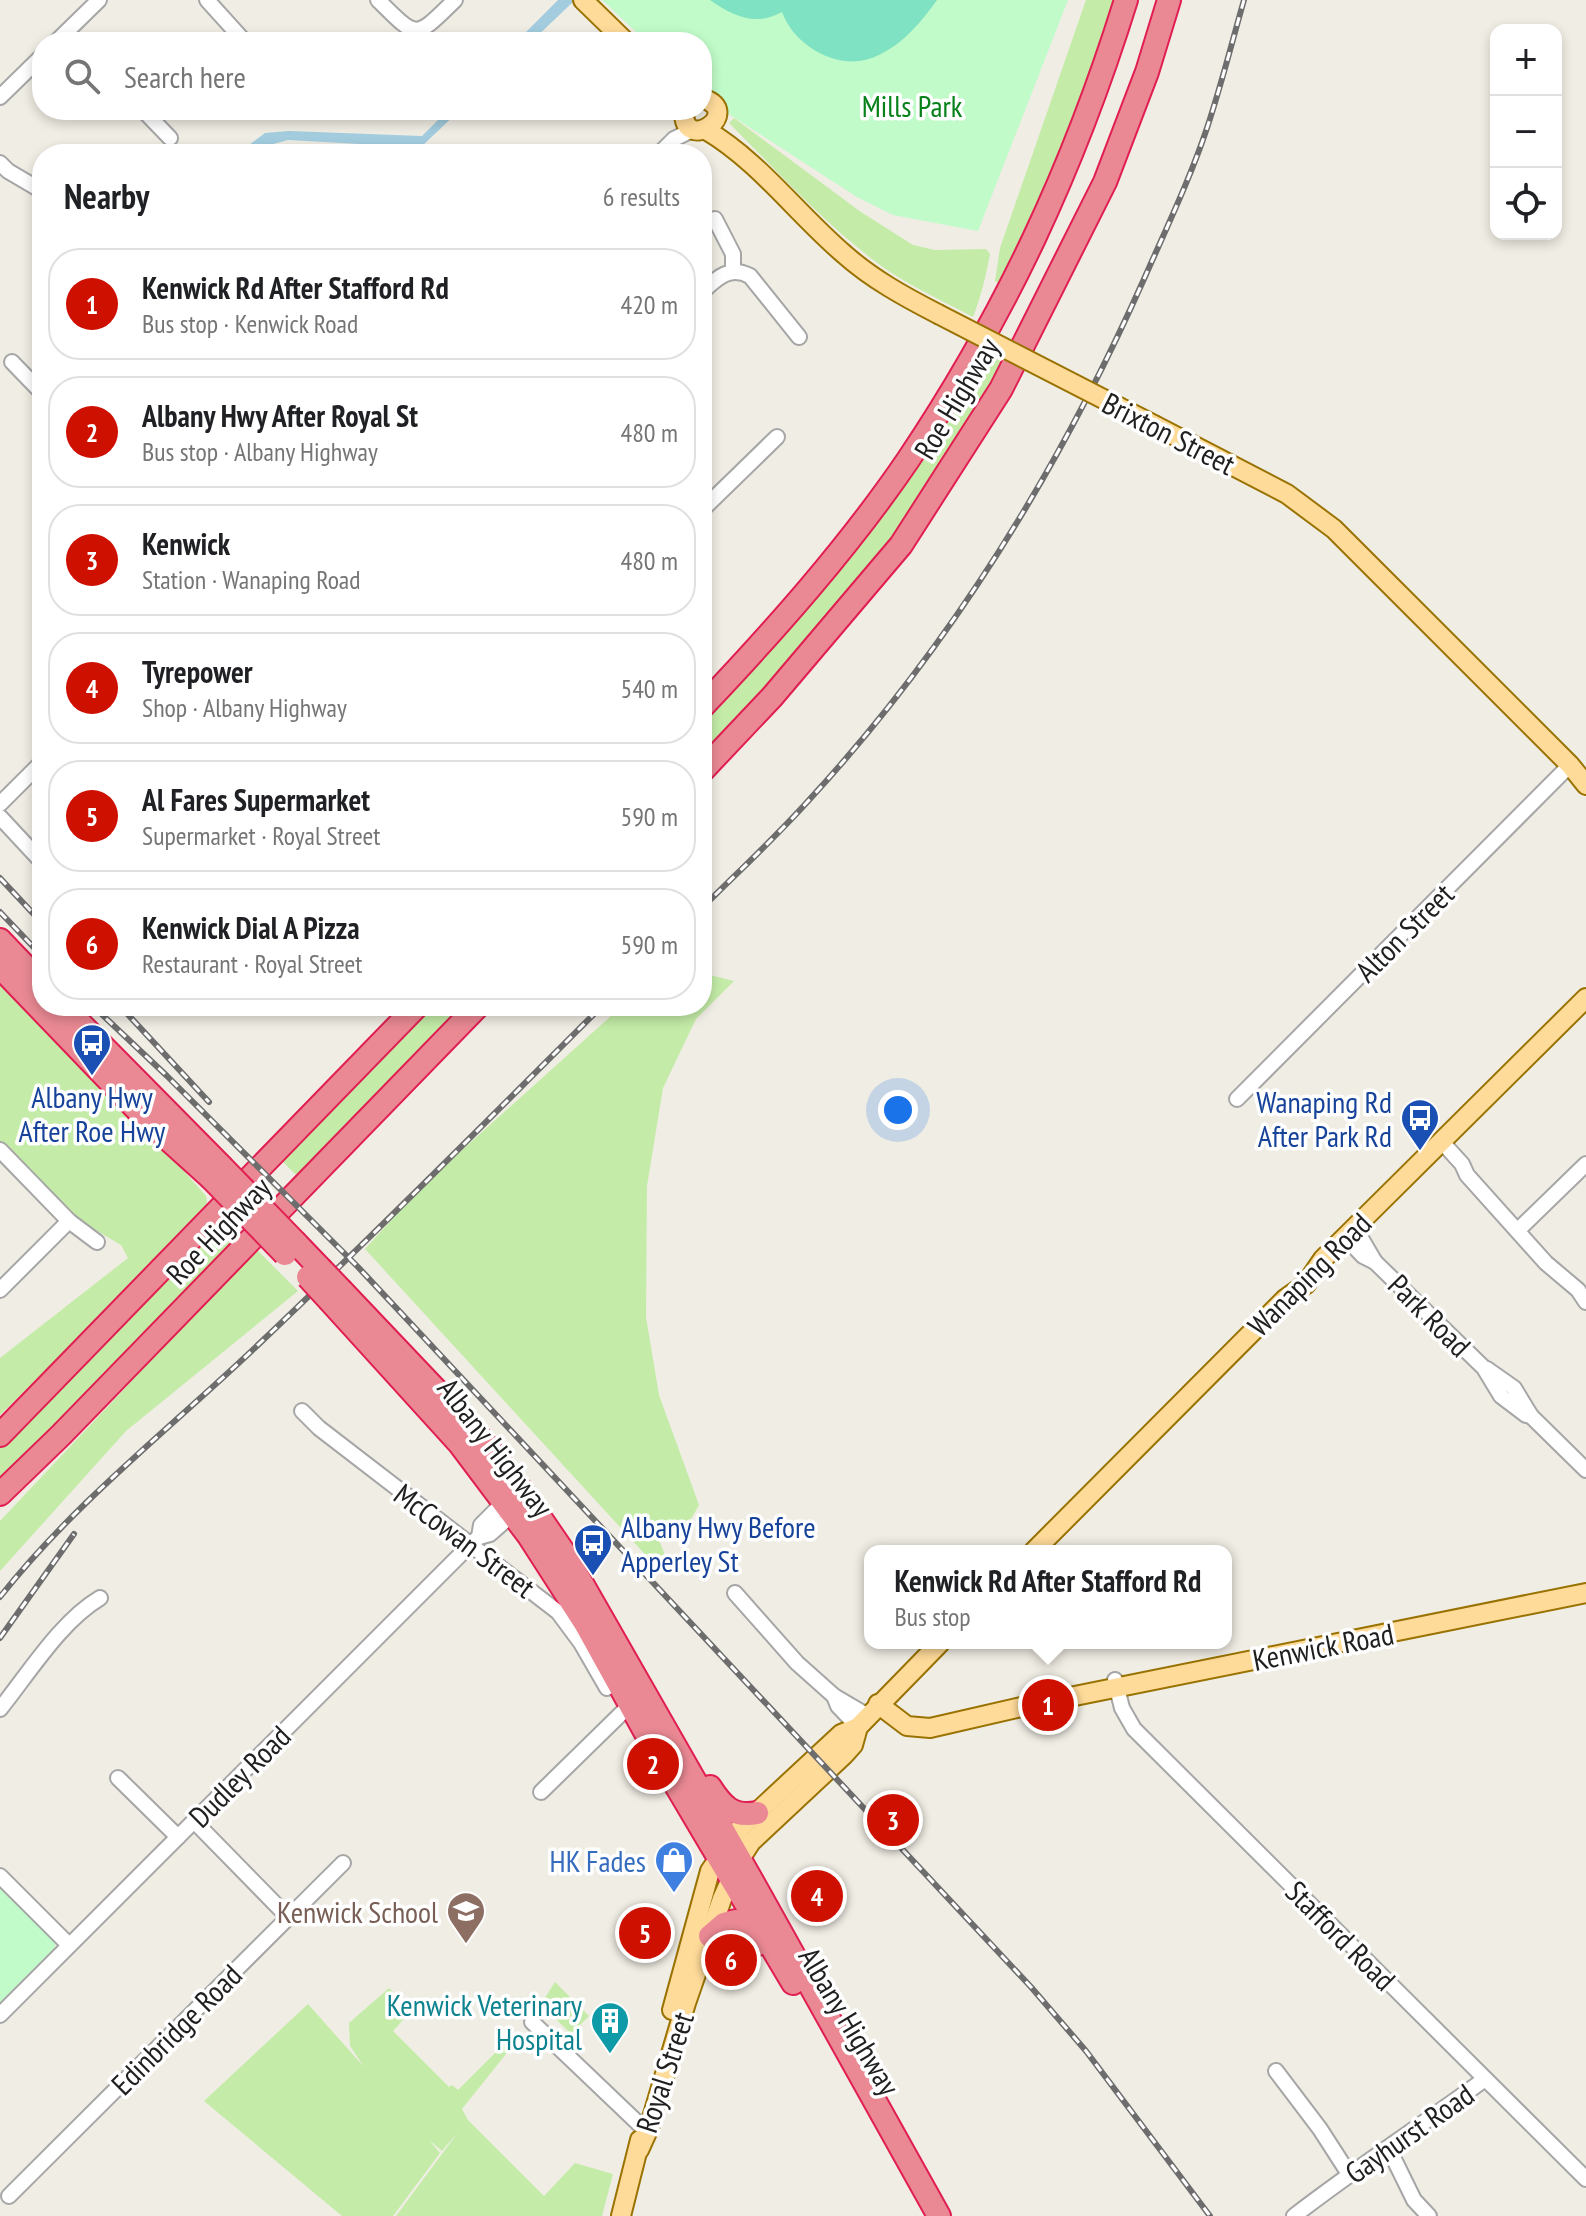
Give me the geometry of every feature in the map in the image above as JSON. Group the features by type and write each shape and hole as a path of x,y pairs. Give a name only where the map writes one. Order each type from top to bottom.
{"highway":[{"name":"Roe Highway","path":"712,697 840,550 907,462 966,369 1020,271 1067,169 1126,0"},
{"name":"Roe Highway","path":"712,760 772,697 901,545 1001,389 1105,182 1147,72 1169,0"},
{"path":"0,940 32,974"},
{"name":"Albany Highway","path":"0,967 32,1000"},
{"name":"Albany Highway","path":"47,1016 148,1121 215,1171"},
{"name":"Albany Highway","path":"72,1016 215,1171 472,1428 542,1519 592,1598 678,1751 808,2008 929,2216"},
{"name":"Roe Highway","path":"0,1435 407,1016"},
{"name":"Roe Highway","path":"0,1494 468,1016"},
{"name":"Albany Highway","path":"337,1296 511,1505 585,1623 631,1704 730,1859 939,2216"},
{"path":"0,1509 61,1435"},
{"path":"678,1751 693,1759 725,1807 741,1815 757,1813"},
{"path":"710,1936 727,1922 736,1921 745,1926 789,1992 808,2008"}],"main road":[{"path":"583,0 616,32"},
{"name":"Brixton Street","path":"694,120 734,149 846,256 900,294 1287,494 1334,529 1586,778"},
{"name":"Brixton Street","path":"1570,765 1586,785"},
{"name":"Wanaping Road","path":"1040,1545 1285,1299 1300,1290 1316,1266 1586,998"},
{"name":"Kenwick Road","path":"1116,1684 1586,1585"},
{"name":"Kenwick Road","path":"873,1711 924,1718 1586,1593"},
{"path":"730,1859 757,1813 841,1734 873,1711 934,1649"},
{"path":"730,1859 806,1793 853,1745 873,1711"},
{"path":"803,1772 806,1793"},
{"path":"780,1792 800,1790 806,1793"},
{"name":"Royal Street","path":"621,2216 639,2150 649,2128 686,2003 710,1936 730,1859"},
{"name":"Royal Street","path":"639,2150 641,2126 704,1890 710,1871 730,1859"}],"street":[{"path":"72,32 99,0"},
{"path":"207,0 236,32"},
{"path":"378,0 406,28 415,31 424,30 455,0"},
{"path":"0,97 32,66"},
{"path":"153,120 170,138"},
{"path":"669,144 692,120"},
{"path":"0,163 32,185"},
{"path":"715,219 733,254 733,270"},
{"path":"712,285 733,270"},
{"path":"733,270 750,276 799,337"},
{"path":"12,362 32,383"},
{"path":"712,500 777,437"},
{"name":"Alton Street","path":"1237,1099 1570,765"},
{"path":"0,804 32,772"},
{"path":"0,817 32,851"},
{"path":"1438,1146 1546,1263 1578,1290 1586,1302"},
{"path":"0,1150 69,1221 97,1242"},
{"path":"1518,1230 1586,1164"},
{"path":"0,1290 69,1221"},
{"name":"Park Road","path":"1350,1233 1363,1256 1375,1262 1484,1368 1501,1396 1531,1416 1586,1470"},
{"name":"McCowan Street","path":"302,1411 319,1428 475,1540 542,1598 567,1622 607,1688"},
{"path":"498,1460 511,1505 542,1519"},
{"name":"Dudley Road","path":"0,2015 475,1540 490,1534 511,1505"},
{"path":"735,1593 797,1663 834,1696 838,1706 873,1711"},
{"path":"0,1709 69,1624 85,1607 100,1598"},
{"name":"Stafford Road","path":"1116,1684 1122,1708 1143,1738 1586,2179"},
{"path":"541,1792 631,1704"},
{"path":"118,1778 178,1837"},
{"path":"194,1821 288,1917"},
{"name":"Edinbridge Road","path":"9,2196 343,1863"},
{"path":"0,1876 69,1945"},
{"path":"532,2022 641,2126"},
{"path":"1276,2071 1349,2174"},
{"name":"Gayhurst Road","path":"1294,2216 1485,2079"},
{"path":"1389,2149 1414,2200 1429,2216"}],"green space":[{"name":"Mills Park","path":"602,0 1068,0 978,231 893,215 857,197 721,109 712,100 712,32 636,32"},
{"path":"710,0 937,0 918,24 896,44 879,55 850,61 822,54 809,46 788,25 782,12 763,19 744,18"},
{"path":"1086,0 1114,0 1091,71 1062,144 998,283 995,281 1000,248"},
{"path":"734,118 861,212 913,245 935,250 986,249 990,254 973,317 896,276 853,244 729,123"},
{"path":"985,347 1012,361 905,524 809,643 712,747 712,710"},
{"path":"712,976 734,981 712,1003"},
{"path":"0,984 136,1117 206,1196 208,1209 0,1415 0,1358 128,1258 121,1245 70,1215 0,1142"},
{"path":"417,1016 455,1016 299,1178 280,1159"},
{"path":"611,1016 699,1016 663,1088 647,1186 646,1317 659,1395 699,1505 690,1521 659,1540 667,1560 652,1562 365,1249 421,1187"},
{"path":"225,1216 243,1235 0,1481 0,1447"},
{"path":"256,1249 298,1291 126,1431 0,1571 0,1521"},
{"path":"0,1883 56,1940 54,1952 0,2007"},
{"path":"555,1982 589,2016 571,2034 541,2004"},
{"path":"389,1988 412,2010 393,2031 449,2087 452,2085 458,2090 516,2032 522,2034 462,2109 468,2120 544,2196 575,2163 613,2174 602,2216 396,2216 459,2131 442,2151 429,2140 440,2153 393,2216 342,2216 204,2101 308,2004 364,2067 350,2046 349,2023"}],"water":[{"path":"558,0 575,0 541,32 526,32"},
{"path":"438,120 449,120 424,144 288,140 273,144 250,144 265,133 289,131 422,136"}],"railway":[{"path":"712,898 809,800 909,681 998,553 1038,487 1111,349 1185,185 1212,112 1244,0"},
{"path":"0,878 32,912"},
{"path":"0,912 32,946"},
{"path":"104,1016 358,1267 1031,1987 1086,2051 1210,2216"},
{"path":"129,1016 209,1102"},
{"path":"0,1597 92,1497 303,1302 592,1016"},
{"path":"0,1638 74,1534"}],"place":[{"name":"Albany Hwy After Roe Hwy","path":"92,1077"},
{"name":"Wanaping Rd After Park Rd","path":"1420,1152"},
{"name":"Albany Hwy Before Apperley St","path":"593,1577"},
{"name":"Kenwick Rd After Stafford Rd","path":"1048,1705"},
{"name":"Albany Hwy After Royal St","path":"653,1764"},
{"name":"Kenwick","path":"893,1820"},
{"name":"HK Fades","path":"674,1894"},
{"name":"Tyrepower","path":"817,1896"},
{"name":"Al Fares Supermarket","path":"645,1933"},
{"name":"Kenwick School","path":"466,1945"},
{"name":"Kenwick Dial A Pizza","path":"731,1960"},
{"name":"Kenwick Veterinary Hospital","path":"610,2055"}]}
